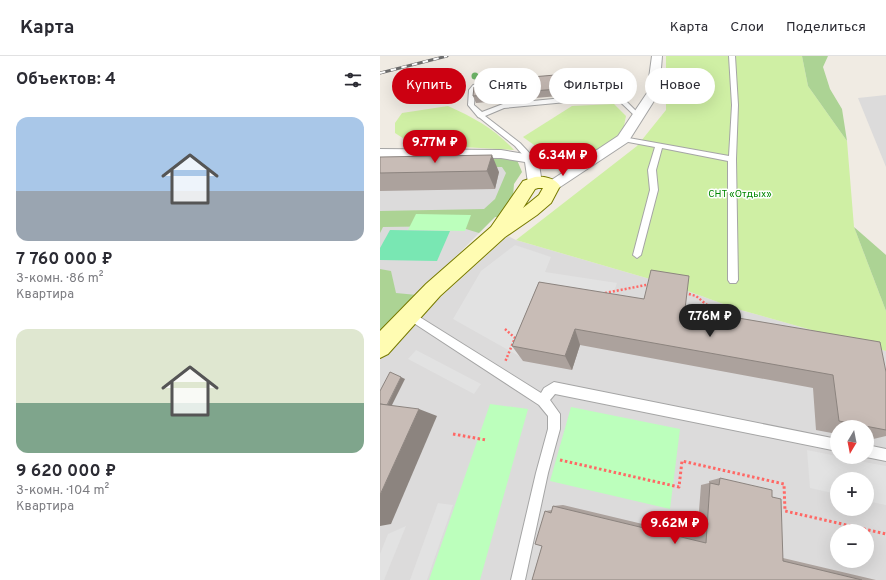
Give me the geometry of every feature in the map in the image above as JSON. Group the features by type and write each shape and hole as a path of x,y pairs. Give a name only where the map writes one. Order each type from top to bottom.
{"street":[{"path":"380,348 433,290 498,232 536,207 545,199 552,186 623,139 653,94 658,56"},
{"path":"380,153 405,152 502,154 531,159 534,183"},
{"path":"498,232 529,186 534,183 545,182 552,186"}],"lane":[{"path":"732,56 735,105 732,159 733,280"},
{"path":"474,87 472,90 470,105 480,116 523,148 531,159"},
{"path":"480,116 493,109 503,106 549,102"},
{"path":"626,104 639,116"},
{"path":"623,139 732,159"},
{"path":"637,255 654,190 652,170 658,146"},
{"path":"410,315 543,401 554,414 554,429 546,456 518,580"},
{"path":"543,401 548,392 554,388 830,444"},
{"path":"874,452 886,455"}],"path":[{"path":"605,293 648,283 655,285"},
{"path":"682,293 696,296 721,317 729,318"},
{"path":"500,373 515,338 505,329"},
{"path":"453,434 486,440"},
{"path":"546,456 679,487 682,461 784,484 785,511 886,534"}],"shaded area":[{"path":"886,95 886,167 858,98"},
{"path":"380,164 512,166 495,217 380,333"},
{"path":"508,236 516,240 674,286 737,309 886,351 886,580 380,580 380,358 409,326"},
{"path":"515,245 551,257 545,272 617,283 610,304 544,293 519,356 453,319 481,271"},
{"path":"416,350 481,384 474,394 408,359"},
{"path":"807,450 830,455 830,464 874,464 886,466 886,505 874,502 874,472 830,472 830,492 810,488"},
{"path":"438,503 453,505 427,580 410,580"},
{"path":"406,526 384,580 380,580 380,554 388,534"}],"green space":[{"name":"СНТ «Отдых»","path":"666,56 802,56 808,86 847,141 854,227 886,311 886,351 737,309 674,286 516,240 637,146 666,110 666,104 715,104 715,68 666,68"},
{"path":"802,56 828,56 823,67 830,89 842,109 847,141 808,86"},
{"path":"614,104 626,116 624,126 615,139 593,152 568,162 552,158 523,137 572,106"},
{"path":"448,106 492,130 514,150 412,144 395,133 395,123 402,113"},
{"path":"475,156 517,160 522,172 514,184 512,209 502,217 495,217 479,233 456,226 383,227 380,233 380,211 484,209 495,199 506,173 502,167 477,167"},
{"path":"416,214 471,215 465,231 408,230"},
{"path":"854,227 886,255 886,311"},
{"path":"390,230 450,231 437,261 380,260 380,248"},
{"path":"380,269 391,271 396,293 417,295 380,333"},
{"path":"490,404 528,409 480,580 429,580"},
{"path":"571,407 680,429 670,509 550,481"}],"building":[{"path":"541,76 549,76 549,90 541,90"},
{"path":"492,155 487,171 380,173 380,157"},
{"path":"651,270 689,276 685,309 880,342 886,372 886,430 874,428 874,420 839,420 833,375 575,329 565,356 512,346 539,282 644,299"},
{"path":"390,372 401,377 387,405 380,404 380,391"},
{"path":"380,404 419,409 380,495"},
{"path":"720,478 772,490 772,497 781,499 783,561 862,580 532,580 542,546 535,544 545,511 551,513 553,506 706,543 710,483 719,485"}],"railway":[{"path":"380,73 447,56"}]}
